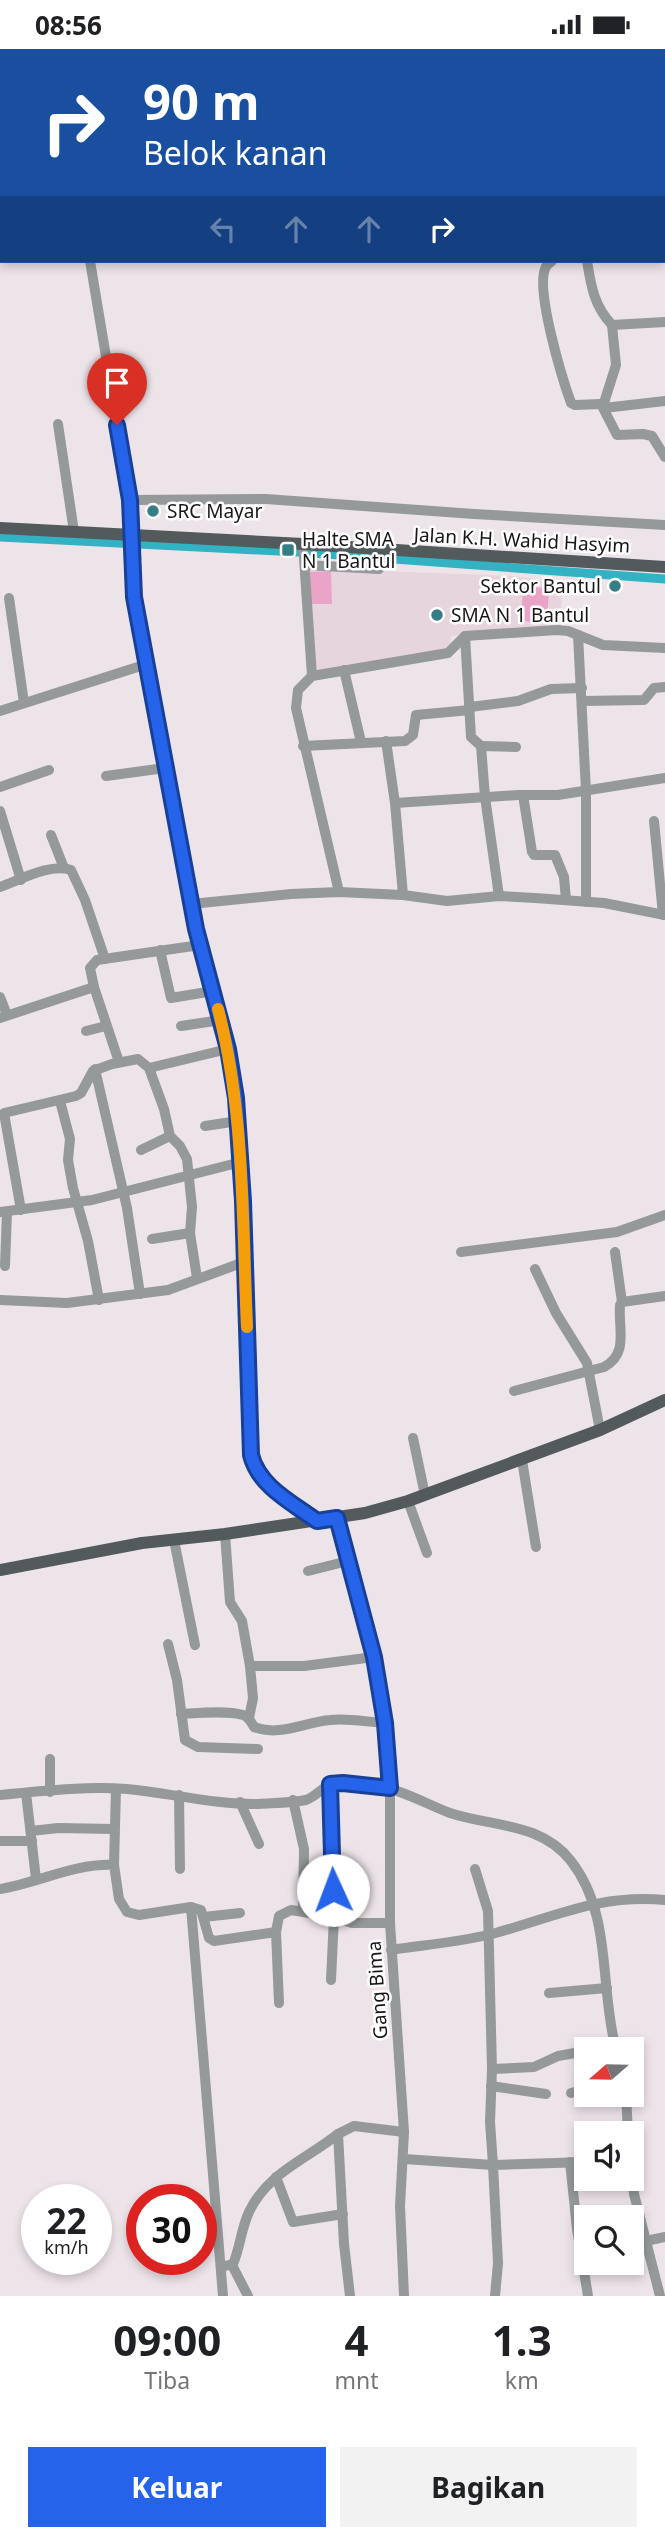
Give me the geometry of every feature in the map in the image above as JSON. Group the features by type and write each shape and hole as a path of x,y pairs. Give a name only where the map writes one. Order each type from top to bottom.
{"main road":[{"name":"Jalan K.H. Wahid Hasyim","path":"0,528 74,532 133,539 303,545 665,567"},
{"path":"0,1570 128,1545 337,1518 408,1500 600,1430 665,1400"}],"street":[{"path":"90,263 130,500 134,597 191,904 228,1049 238,1121 250,1446 253,1463 265,1481 317,1521"},
{"path":"551,263 544,272 546,307 570,401 573,405 596,403 603,407 617,435 652,436 665,457"},
{"path":"587,263 595,300 603,316 612,325 615,365 603,407"},
{"path":"612,325 665,322"},
{"path":"603,407 665,401"},
{"path":"58,424 74,532"},
{"path":"130,500 266,499 665,525"},
{"path":"303,545 312,676"},
{"path":"305,563 379,569"},
{"path":"7,604 24,703"},
{"path":"339,892 303,746 296,700 301,686 312,676 448,653 465,636 568,631 603,645 665,648"},
{"path":"578,635 586,791 586,902"},
{"path":"465,636 471,737 481,746 516,747"},
{"path":"0,711 147,664"},
{"path":"344,670 361,742"},
{"path":"583,701 644,700 653,688 665,687"},
{"path":"303,746 405,741 411,738 414,719 418,715 518,701 545,690 582,688"},
{"path":"386,741 395,803 403,895"},
{"path":"481,746 485,797 499,896"},
{"path":"106,776 165,768"},
{"path":"0,787 49,770"},
{"path":"395,803 558,795 665,778"},
{"path":"523,795 532,852 534,855 555,855 564,877 566,900"},
{"path":"0,811 21,880"},
{"path":"191,904 339,892 403,895 447,901 480,900 499,896 566,900 612,904 664,915 661,849 654,821"},
{"path":"51,835 64,868"},
{"path":"0,887 47,871 64,868 71,870 106,958"},
{"path":"119,1062 90,968 95,962 106,958 200,945"},
{"path":"160,950 171,998 213,991"},
{"path":"0,997 3,1017 94,987"},
{"path":"181,1026 221,1020"},
{"path":"86,1031 106,1026"},
{"path":"149,1068 228,1049"},
{"path":"21,1210 5,1140 4,1113 79,1095 90,1073 95,1069 138,1059 149,1068 164,1109 170,1136 183,1150 189,1174 192,1207 190,1233 197,1278"},
{"path":"95,1069 122,1191 140,1294"},
{"path":"60,1101 70,1139 68,1160 99,1300"},
{"path":"205,1126 238,1121"},
{"path":"141,1150 170,1136"},
{"path":"5,1266 3,1212 77,1202 241,1162"},
{"path":"461,1252 617,1232 665,1215"},
{"path":"152,1238 190,1233"},
{"path":"514,1391 611,1364 620,1353 622,1302 615,1252"},
{"path":"0,1300 67,1303 168,1290 244,1262"},
{"path":"536,1269 556,1313 590,1371 600,1430"},
{"path":"622,1302 665,1296"},
{"path":"413,1438 425,1495"},
{"path":"522,1460 537,1547"},
{"path":"408,1500 427,1553"},
{"name":"Gang Bima","path":"337,1518 374,1657 385,1723 390,1788 391,1950 404,2132 400,2206 404,2296"},
{"path":"225,1534 230,1602 242,1621 250,1667 253,1698 248,1718"},
{"path":"174,1540 195,1645"},
{"path":"307,1570 348,1561"},
{"path":"168,1644 177,1680 183,1736 190,1744 198,1747 258,1749"},
{"path":"250,1667 304,1666 374,1657"},
{"path":"181,1714 243,1715 254,1727 264,1730 289,1729 335,1719 385,1723"},
{"path":"50,1759 50,1792"},
{"path":"0,1795 116,1789 256,1804 312,1797 330,1784 343,1783 390,1788 451,1813 512,1825 550,1842 565,1854 579,1871 592,1903 602,1943 608,2020 612,2037"},
{"path":"330,1784 334,1917 331,1980"},
{"path":"116,1789 114,1865 119,1899 127,1912 139,1915 191,1907 199,1909 204,1917 209,1938 215,1941 276,1932"},
{"path":"26,1793 36,1879"},
{"path":"179,1795 180,1869"},
{"path":"293,1800 304,1849 303,1911"},
{"path":"240,1802 259,1845"},
{"path":"0,1841 32,1836 58,1828 114,1829"},
{"path":"0,1889 20,1886 69,1871 114,1865"},
{"path":"475,1869 488,1911 492,2069 490,2122 493,2165 491,2201 498,2263 495,2296"},
{"path":"391,1950 489,1934 592,1903 635,1899 665,1901"},
{"path":"191,1907 226,2266 223,2296"},
{"path":"279,2003 276,1932 277,1921 283,1913 291,1910 303,1911 352,1923 390,1923"},
{"path":"204,1917 240,1913"},
{"path":"549,1993 607,1988"},
{"path":"492,2069 534,2067 555,2057 574,2053"},
{"path":"491,2086 546,2094"},
{"path":"226,2266 252,2205 276,2177 294,2162 354,2126 404,2132"},
{"path":"338,2134 344,2244 350,2296"},
{"path":"404,2159 493,2165 574,2162"},
{"path":"570,2162 588,2296"},
{"path":"276,2177 293,2222 343,2214"},
{"path":"634,2191 660,2296"},
{"path":"646,2241 665,2237"},
{"path":"226,2266 248,2296"}],"shaded area":[{"name":"SMA N 1 Bantul","path":"309,568 512,576 562,582 561,627 451,636 450,648 314,673"},
{"path":"331,571 332,604 311,604 309,572"},
{"path":"523,587 549,588 547,623 521,621"}],"waterway":[{"path":"0,537 298,552 665,579"}],"slow traffic":[{"path":"218,1009 236,1098 247,1327"}],"place":[{"name":"SRC Mayar","path":"153,511"},
{"name":"Halte SMA N 1 Bantul","path":"288,550"},
{"name":"Sektor Bantul","path":"615,586"},
{"name":"SMA N 1 Bantul","path":"437,615"}],"route":[{"path":"117,425 130,500 134,597 196,929 228,1049 236,1098 243,1201 251,1455 257,1471 273,1489 317,1521 337,1518 374,1657 382,1701 390,1788 369,1784 330,1784 333,1890"}]}
